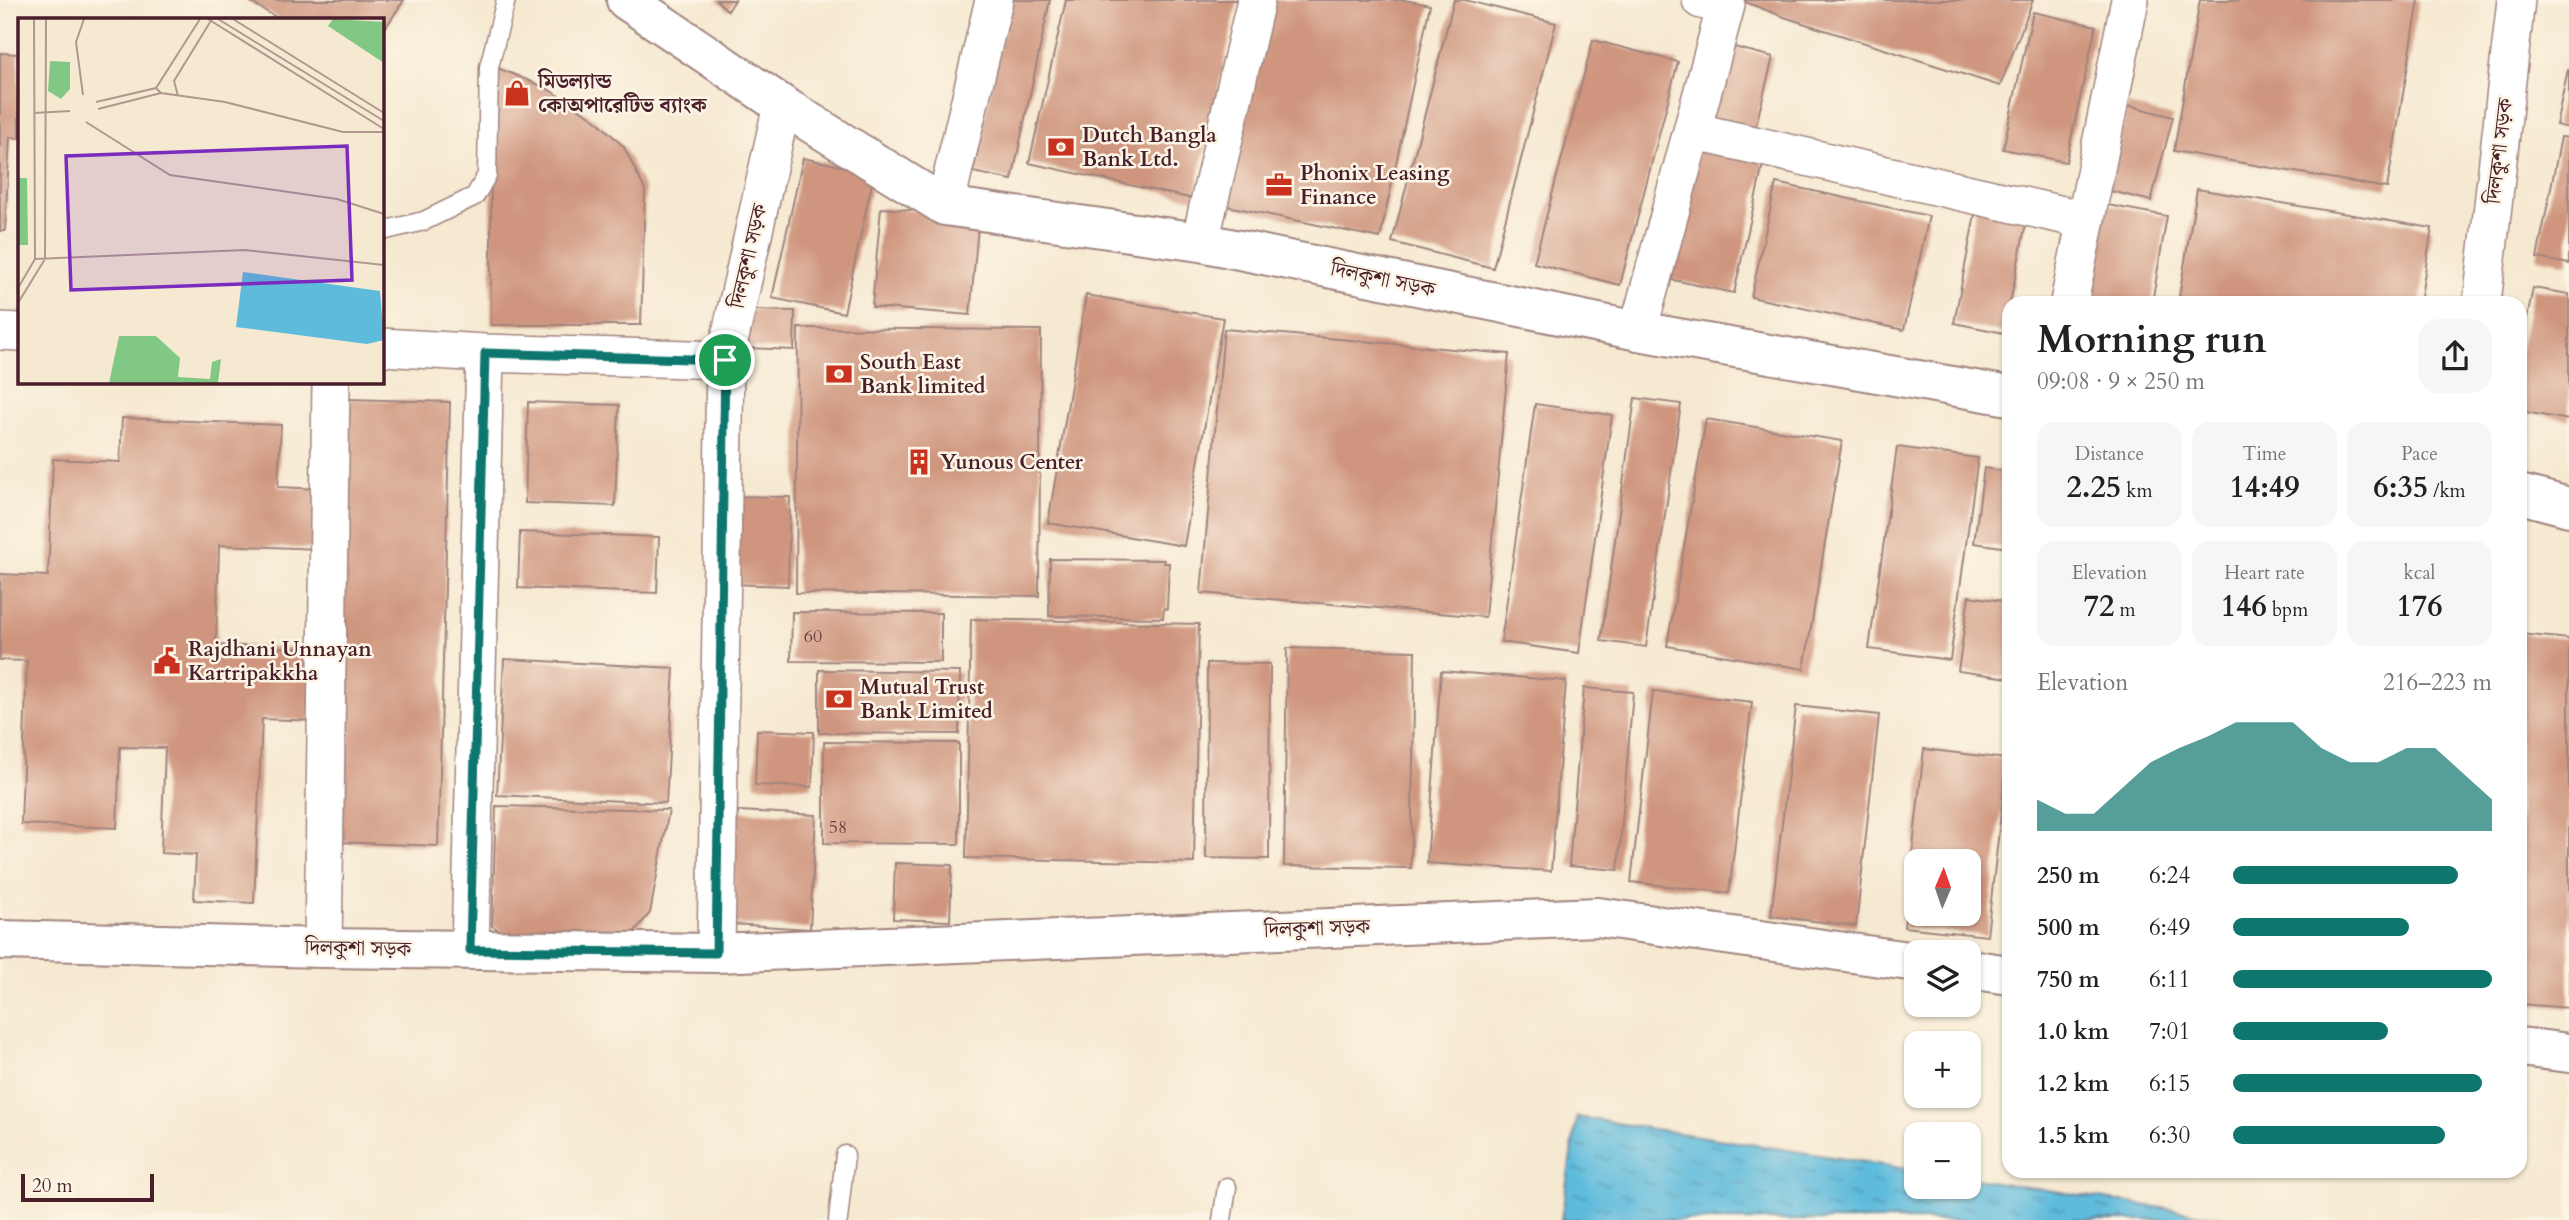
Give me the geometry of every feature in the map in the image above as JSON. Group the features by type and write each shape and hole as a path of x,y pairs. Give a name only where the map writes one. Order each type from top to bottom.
{"street":[{"name":"দিলকুশা সড়ক","path":"625,0 782,105 945,206 1200,242 1638,331 2002,395"},
{"path":"945,206 994,0"},
{"path":"1200,242 1256,0"},
{"path":"1638,331 1726,5 1701,0"},
{"path":"2070,296 2130,0"},
{"name":"দিলকুশা সড়ক","path":"2483,296 2516,0"},
{"name":"দিলকুশা সড়ক","path":"716,953 725,360 782,105"},
{"path":"1692,131 2085,220"},
{"path":"0,331 18,332"},
{"path":"383,347 725,360"},
{"path":"470,950 485,353"},
{"path":"323,948 331,383"},
{"path":"2527,496 2569,507"},
{"name":"দিলকুশা সড়ক","path":"0,940 323,948 716,953 1598,917 1904,960"},
{"path":"1981,971 2002,974"},
{"path":"2527,1047 2569,1053"}],"lane":[{"path":"383,231 424,220 475,196 487,175 489,67 506,0"},
{"path":"838,1220 845,1155"},
{"path":"1222,1220 1227,1187"}],"water":[{"path":"1577,1117 1904,1168 1904,1199 1981,1199 1981,1180 2240,1220 1561,1220"}],"building":[{"path":"247,0 404,0 383,32 383,18 277,18"},
{"path":"716,0 735,0 728,11"},
{"path":"1010,0 1050,0 1012,180 973,172"},
{"path":"1066,0 1238,0 1194,199 1029,163"},
{"path":"1271,0 1404,0 1430,5 1380,238 1227,206"},
{"path":"1454,0 1465,0 1556,23 1493,268 1392,242"},
{"path":"1740,0 2033,0 2000,86 1787,18"},
{"path":"2200,0 2419,0 2387,188 2174,151"},
{"path":"2033,12 2096,26 2066,162 2003,149"},
{"path":"1593,40 1678,62 1620,285 1534,263"},
{"path":"1726,45 1773,57 1753,137 1706,125"},
{"path":"0,53 18,54 18,138 10,137 5,231 0,231"},
{"path":"491,65 546,88 595,119 624,147 645,190 641,325 491,325"},
{"path":"2569,69 2569,128 2556,125"},
{"path":"2128,105 2173,117 2151,201 2107,190"},
{"path":"2561,137 2569,138 2569,264 2537,258"},
{"path":"1700,141 1765,156 1734,293 1669,279"},
{"path":"803,158 874,173 844,313 772,298"},
{"path":"1776,183 1929,216 1904,330 1751,297"},
{"path":"2197,189 2432,228 2421,296 2179,296"},
{"path":"1978,199 2029,208 2011,296 2002,296 2002,333 1954,323"},
{"path":"2102,204 2167,216 2153,296 2086,296"},
{"path":"881,208 979,215 970,315 872,307"},
{"path":"2533,288 2569,294 2569,420 2527,412 2527,318"},
{"path":"1086,295 1223,318 1184,546 1048,523"},
{"path":"746,310 795,311 794,350 746,348"},
{"name":"Yunous Center","path":"798,328 1041,330 1039,596 796,593"},
{"path":"1224,329 1509,354 1485,617 1201,593"},
{"path":"1635,398 1681,404 1646,647 1601,641"},
{"path":"348,399 450,402 438,846 336,842"},
{"path":"528,402 619,405 615,506 525,503"},
{"path":"1535,404 1612,415 1579,653 1501,642"},
{"name":"Rajdhani Unnayan Kartripakkha","path":"122,418 281,425 278,487 321,489 319,549 219,545 216,645 321,649 318,721 262,719 254,903 194,900 196,855 161,853 165,748 120,747 117,828 21,824 27,661 0,660 0,574 48,576 53,459 120,462"},
{"path":"1706,419 1842,441 1804,669 1667,646"},
{"path":"1897,447 1978,458 1950,660 1869,649"},
{"path":"1984,468 2002,471 2002,547 1974,543"},
{"path":"732,496 790,497 788,586 730,584"},
{"path":"520,532 659,537 657,593 518,588"},
{"path":"1050,559 1164,560 1164,563 1169,563 1167,609 1164,608 1163,618 1049,616"},
{"path":"1969,596 2002,601 2002,677 1958,671"},
{"path":"792,612 941,613 941,662 791,661"},
{"path":"971,619 1199,624 1194,863 966,858"},
{"path":"2527,635 2569,639 2569,1008 2527,1005"},
{"path":"1287,648 1415,651 1411,868 1284,866"},
{"path":"504,659 674,668 666,803 497,795"},
{"path":"1207,663 1270,664 1269,859 1206,858"},
{"path":"819,670 960,672 959,734 819,733"},
{"path":"1441,671 1566,681 1551,871 1427,863"},
{"path":"1584,688 1633,692 1618,870 1569,866"},
{"path":"1653,691 1752,702 1729,893 1631,882"},
{"path":"1796,706 1879,715 1856,926 1771,916"},
{"path":"757,730 814,732 812,787 755,785"},
{"path":"824,742 959,743 959,844 824,843"},
{"path":"1924,749 2002,758 2002,803 1987,936 1904,927 1981,926 1981,849 1913,849"},
{"path":"496,806 669,810 650,913 620,949 520,942 492,926"},
{"path":"738,811 816,815 810,929 731,924"},
{"path":"895,863 952,865 950,921 893,919"}],"place":[{"name":"মিডল্যান্ড কোঅপারেটিভ ব্যাংক","path":"517,93"},
{"name":"Dutch Bangla Bank Ltd.","path":"1061,147"},
{"name":"Phonix Leasing Finance","path":"1279,185"},
{"name":"South East Bank limited","path":"839,374"},
{"name":"Yunous Center","path":"919,462"},
{"name":"Rajdhani Unnayan Kartripakkha","path":"167,661"},
{"name":"Mutual Trust Bank Limited","path":"839,699"}],"route":[{"path":"485,353 725,360 716,953 470,950 485,353"}]}
